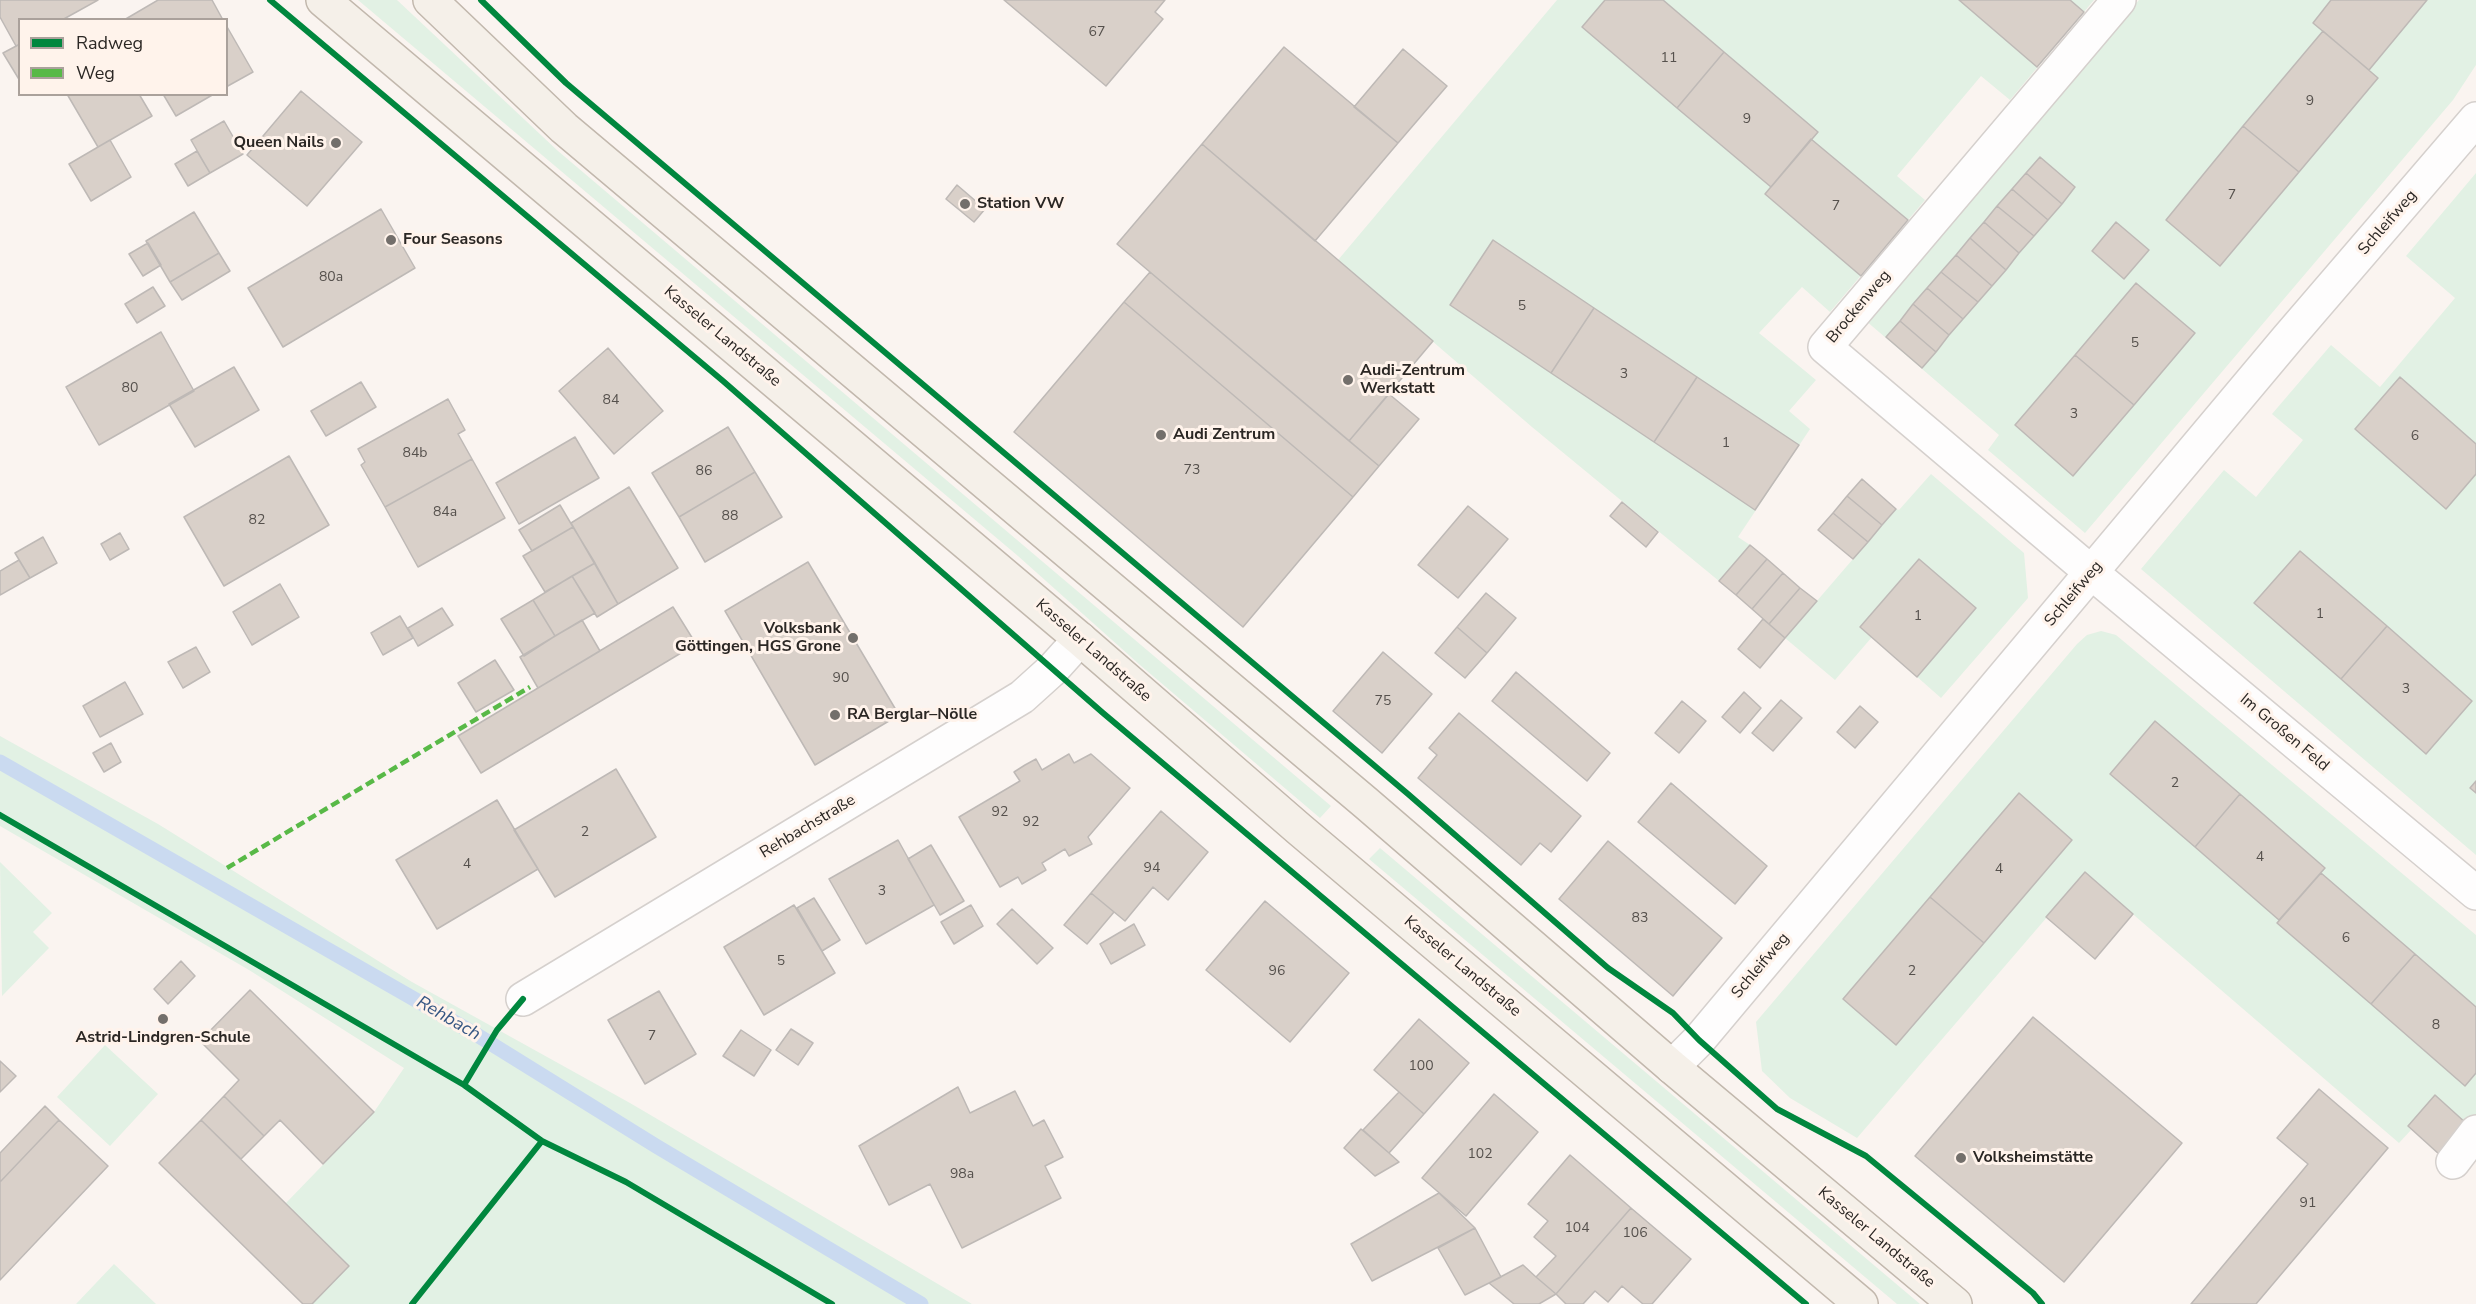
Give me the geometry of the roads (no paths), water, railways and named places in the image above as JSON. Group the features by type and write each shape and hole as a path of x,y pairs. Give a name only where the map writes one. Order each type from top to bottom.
{"main road":[{"name":"Kasseler Landstraße","path":"323,0 1080,639 1299,829 1861,1304"},
{"name":"Kasseler Landstraße","path":"430,0 564,128 1366,803 1672,1067 1955,1304"}],"street":[{"name":"Brockenweg","path":"2092,573 1825,346 2119,0"},
{"name":"Schleifweg","path":"1672,1067 1699,1040 2287,339 2476,119"},
{"name":"Im Großen Feld","path":"2092,573 2476,893"},
{"name":"Rehbachstraße","path":"523,999 1022,697 1053,669 1080,639"},
{"path":"2453,1162 2476,1132"}],"waterway":[{"name":"Rehbach","path":"0,762 477,1035 656,1146 921,1304"}],"place":[{"name":"Queen Nails","path":"336,143"},
{"name":"Station VW","path":"965,204"},
{"name":"Four Seasons","path":"391,240"},
{"name":"Audi-Zentrum Werkstatt","path":"1348,380"},
{"name":"Audi Zentrum","path":"1161,435"},
{"name":"Volksbank Göttingen, HGS Grone","path":"853,638"},
{"name":"RA Berglar–Nölle","path":"835,715"},
{"name":"Astrid-Lindgren-Schule","path":"163,1019"},
{"name":"Volksheimstätte","path":"1961,1158"}]}
